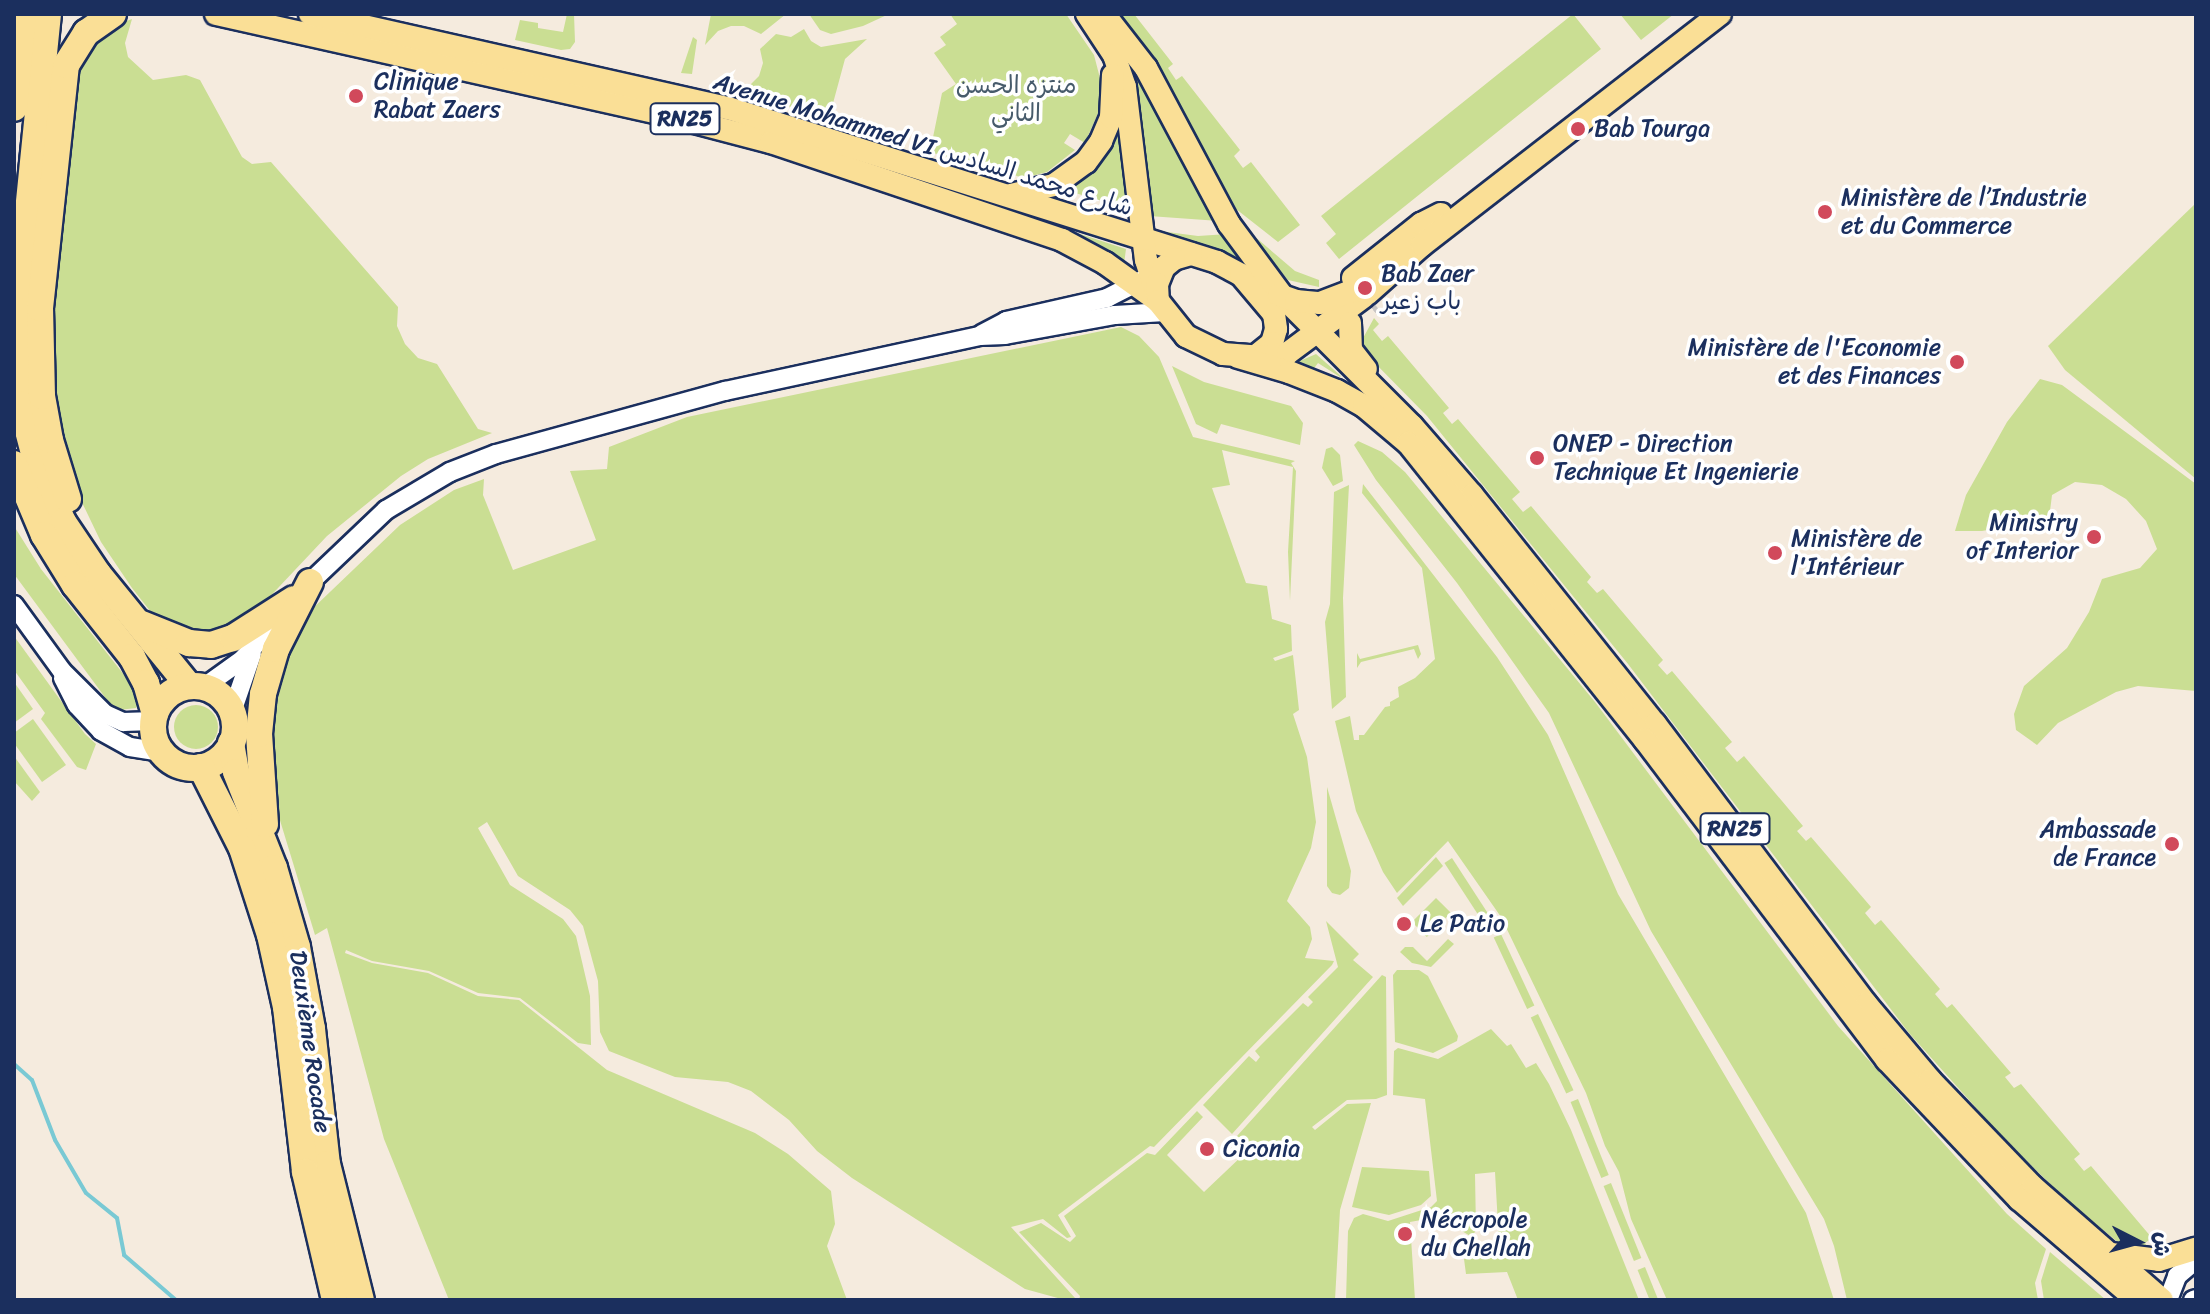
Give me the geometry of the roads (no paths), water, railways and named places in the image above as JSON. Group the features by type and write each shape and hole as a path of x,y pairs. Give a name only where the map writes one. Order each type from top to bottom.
{"highway":[{"path":"14,108 23,14"},
{"path":"14,464 23,500 75,585 140,670 154,717 155,737 162,752 180,765 201,767 216,761 231,743 234,727 232,712 218,694 196,687 136,620 80,549 37,465 18,373 18,311 48,14"},
{"path":"80,549 45,418 39,374 40,308 66,65 86,33 113,14"},
{"path":"136,620 178,640 211,645 233,638 302,590"},
{"path":"270,856 260,764 263,694 276,649 302,590"},
{"path":"154,717 168,695 196,687"},
{"name":"Deuxième Rocade","path":"231,743 239,782 270,856 303,974 327,1164 361,1300"},
{"name":"Deuxième Rocade","path":"201,767 242,848 270,935 287,1019 305,1172 335,1300"}],"main road":[{"name":"Avenue Mohammed VI شارع محمد السادس","path":"216,14 667,115 771,142 1047,234 1155,289 1196,343 1252,360"},
{"name":"Avenue Mohammed VI شارع محمد السادس","path":"310,14 728,108 1191,254 1269,289"},
{"path":"1087,14 1107,43 1127,95 1144,241 1155,289"},
{"path":"1104,14 1146,68 1229,224 1269,289 1276,329 1267,349 1252,360"},
{"path":"1269,289 1320,303 1338,299 1362,292 1424,253 1432,239 1638,69 1696,14"},
{"path":"1318,341 1362,292 1441,214 1638,69 1720,14"},
{"path":"1001,194 1033,192 1054,185 1076,171 1094,152 1107,130 1114,103 1107,43"},
{"path":"1155,289 1174,259 1191,254"},
{"name":"RN25","path":"1269,289 1318,341 1378,392 1443,460 1593,644 1897,1043 1997,1152 2106,1253 2165,1300"},
{"path":"1362,292 1350,323 1351,350 1371,375 1378,392"},
{"path":"1318,341 1350,323"},
{"name":"RN25","path":"1252,360 1288,353 1318,341"},
{"name":"RN25","path":"1252,360 1337,391 1364,406 1408,443 1645,740 1887,1060 2019,1199 2137,1300"},
{"path":"2106,1253 2147,1260 2196,1249"}],"street":[{"path":"980,336 1006,321 1155,289"},
{"path":"196,687 255,648 302,590 386,510 428,483 472,462 725,391 980,336 1005,335 1115,315 1155,289"},
{"path":"14,605 62,671 113,719 154,717"},
{"path":"232,712 255,648"},
{"path":"62,671 70,694 101,731 130,747 162,752"},
{"path":"2165,1300 2177,1276 2196,1260"}],"waterway":[{"path":"14,1064 32,1080 55,1140 86,1193 117,1218 124,1255 176,1300"}],"tunnel":[{"path":"1370,306 1374,303"}],"place":[{"name":"Clinique Rabat Zaers","path":"356,96"},
{"name":"Bab Tourga","path":"1578,129"},
{"name":"Ministère de l’Industrie et du Commerce","path":"1825,212"},
{"name":"Bab Zaer باب زعير","path":"1365,288"},
{"name":"Ministère de l'Economie et des Finances","path":"1957,362"},
{"name":"ONEP - Direction Technique Et Ingenierie","path":"1537,458"},
{"name":"Ministry of Interior","path":"2094,537"},
{"name":"Ministère de l'Intérieur","path":"1775,553"},
{"name":"Ambassade de France","path":"2172,844"},
{"name":"Le Patio","path":"1404,924"},
{"name":"Ciconia","path":"1207,1149"},
{"name":"Nécropole du Chellah","path":"1405,1234"}],"park label":[{"name":"منتزه الحسن الثاني","path":"1016,100"}]}
